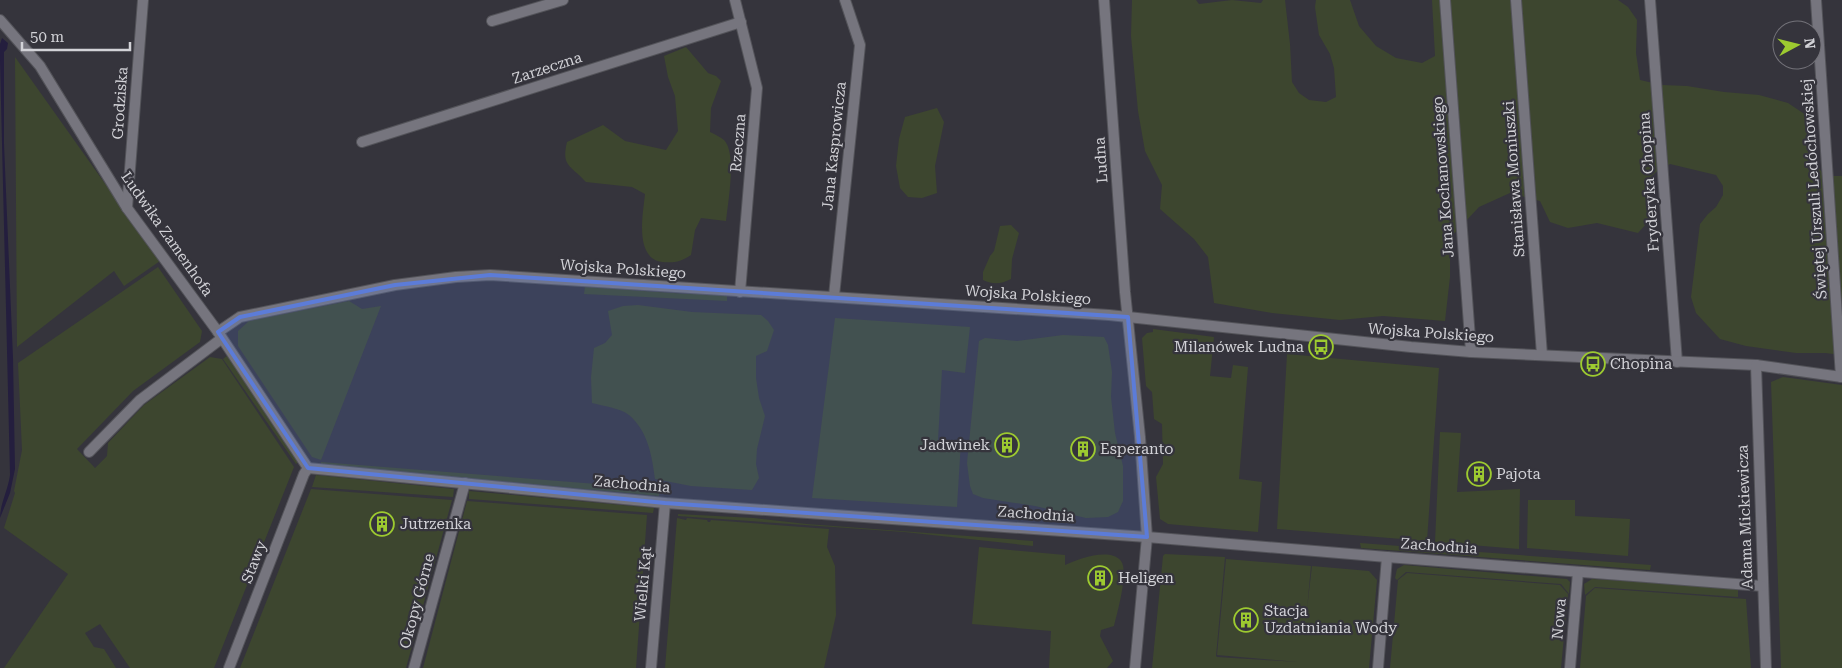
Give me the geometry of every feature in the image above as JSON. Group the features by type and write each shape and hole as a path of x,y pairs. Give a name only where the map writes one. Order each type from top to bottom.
{"street":[{"name":"Grodziska","path":"127,208 143,0"},
{"path":"492,21 563,0"},
{"name":"Rzeczna","path":"735,0 758,88 740,292"},
{"name":"Jana Kasprowicza","path":"834,296 860,45 844,0"},
{"name":"Ludna","path":"1104,0 1147,537 1135,668"},
{"name":"Jana Kochanowskiego","path":"1445,0 1471,352"},
{"name":"Stanisława Moniuszki","path":"1516,0 1542,355"},
{"name":"Fryderyka Chopina","path":"1650,0 1677,362"},
{"name":"Świętej Urszuli Ledóchowskiej","path":"1816,0 1841,377"},
{"name":"Ludwika Zamenhofa","path":"0,20 40,66 127,208 220,336 308,468"},
{"name":"Zarzeczna","path":"362,142 741,22"},
{"name":"Wojska Polskiego","path":"88,452 140,400 220,336 240,317 395,286 456,277 490,275 740,292 834,296 1128,317 1319,338 1471,352 1756,365 1841,377"},
{"name":"Adama Mickiewicza","path":"1756,365 1766,668"},
{"name":"Zachodnia","path":"308,468 665,503 1147,537 1762,586"},
{"name":"Stawy","path":"229,668 304,474 308,468"},
{"name":"Okopy Górne","path":"414,668 465,484"},
{"name":"Wielki Kąt","path":"651,668 665,503"},
{"path":"1378,668 1387,557"},
{"name":"Nowa","path":"1570,668 1578,572"}],"highlighted area":[{"path":"490,275 1128,317 1147,537 665,503 308,468 218,332 240,317 395,285"}],"green space":[{"path":"1132,0 1196,0 1199,4 1232,0 1261,3 1263,0 1285,0 1292,82 1299,93 1309,100 1326,102 1336,97 1334,68 1330,54 1319,35 1315,7 1316,0 1350,0 1359,26 1376,46 1396,58 1422,63 1435,56 1432,0 1618,0 1628,7 1637,20 1636,53 1640,80 1662,85 1687,86 1759,95 1788,103 1806,115 1815,150 1816,163 1824,176 1842,176 1842,355 1796,353 1746,346 1720,339 1696,313 1691,297 1700,224 1716,207 1723,195 1723,186 1716,175 1670,164 1650,178 1650,211 1647,223 1638,233 1597,223 1568,228 1550,222 1540,201 1510,193 1479,207 1450,238 1450,277 1445,321 1383,316 1340,320 1272,313 1214,303 1208,257 1194,239 1160,209 1162,185 1145,151 1138,111 1131,36"},
{"path":"686,47 708,73 716,76 721,81 711,108 710,132 724,140 728,146 731,166 730,190 726,221 701,218 695,230 691,255 677,262 662,262 653,259 647,252 644,244 642,223 645,194 632,187 586,182 566,161 565,150 567,142 603,125 625,141 666,150 678,131 675,96 668,77 664,56"},
{"path":"15,57 160,261 124,286 114,271 17,347"},
{"path":"937,108 944,122 935,166 937,193 922,198 908,197 900,188 896,166 899,139 905,117"},
{"path":"1011,225 1019,233 1012,259 1011,279 997,283 983,280 983,272 994,251 1000,226"},
{"path":"158,267 202,331 200,342 133,391 77,449 95,468 107,456 108,443 144,405 210,357 222,359 294,467 214,668 130,668 100,624 85,633 94,647 104,649 116,668 4,668 68,574 4,528 15,493 22,450 18,363"},
{"path":"585,287 688,294 693,288 701,288 705,294 727,295 727,301 584,294"},
{"path":"349,301 362,309 381,306 321,460 312,457 238,346 238,331 249,321"},
{"path":"638,305 692,312 761,315 774,330 767,351 756,356 756,378 759,398 765,416 757,449 756,464 759,478 752,490 691,486 655,479 648,444 635,421 621,411 592,403 591,377 594,348 605,343 612,335 608,311 623,306"},
{"path":"835,318 970,327 965,373 942,370 938,440 961,441 957,507 812,498"},
{"path":"1153,329 1214,337 1210,376 1231,378 1233,365 1248,367 1239,479 1262,482 1258,532 1168,524 1160,519 1156,477 1163,464 1162,424 1154,419 1152,392 1146,386 1142,338 1147,333 1153,332"},
{"path":"1063,335 1104,337 1108,345 1112,372 1111,397 1115,433 1123,466 1123,501 1118,512 1108,517 1086,518 1035,506 983,498 973,494 970,486 967,463 979,341 985,338 1017,341"},
{"path":"1287,354 1439,368 1427,541 1277,529"},
{"path":"228,355 298,462 296,464 223,359"},
{"path":"1783,377 1842,385 1842,668 1781,668 1771,382"},
{"path":"1440,432 1461,433 1457,492 1520,489 1519,549 1435,542"},
{"path":"321,462 660,489 659,496 321,464"},
{"path":"316,475 454,489 453,497 312,487"},
{"path":"311,489 452,500 406,668 240,668"},
{"path":"469,491 654,508 653,513 469,499"},
{"path":"1528,500 1575,500 1575,516 1630,519 1628,556 1527,548"},
{"path":"467,501 647,515 636,668 423,668"},
{"path":"678,514 754,518 807,524 1033,541 1033,546 904,532 678,516"},
{"path":"677,518 707,520 708,522 711,520 829,529 827,547 835,566 836,615 824,668 665,668"},
{"path":"1360,543 1651,565 1650,570 1361,548"},
{"path":"979,547 1065,555 1065,565 1086,557 1102,555 1116,557 1121,561 1124,574 1120,603 1114,626 1101,630 1100,636 1113,661 1107,668 1049,668 1051,631 972,624"},
{"path":"1165,554 1225,557 1216,656 1217,657 1298,662 1217,655 1226,559 1311,566 1307,609 1312,566 1369,571 1377,580 1369,668 1152,668 1163,556"},
{"path":"1404,565 1567,579 1570,582 1569,594 1561,584 1406,572 1397,580 1395,578 1397,569"},
{"path":"1407,573 1560,585 1568,594 1561,668 1390,668 1398,580"},
{"path":"1592,579 1738,588 1738,597 1595,587 1585,595 1584,584"},
{"path":"1595,588 1746,599 1751,668 1580,668 1586,596"}],"shaded area":[{"path":"2,38 8,43 7,49 4,52 4,144 13,358 15,469 10,493 0,518 1,507 10,475 0,60"}],"place":[{"name":"Milanówek Ludna","path":"1321,347"},
{"name":"Chopina","path":"1593,364"},
{"name":"Jadwinek","path":"1007,445"},
{"name":"Esperanto","path":"1083,449"},
{"name":"Pajota","path":"1479,474"},
{"name":"Jutrzenka","path":"382,524"},
{"name":"Heligen","path":"1100,578"},
{"name":"Stacja Uzdatniania Wody","path":"1246,620"}]}
